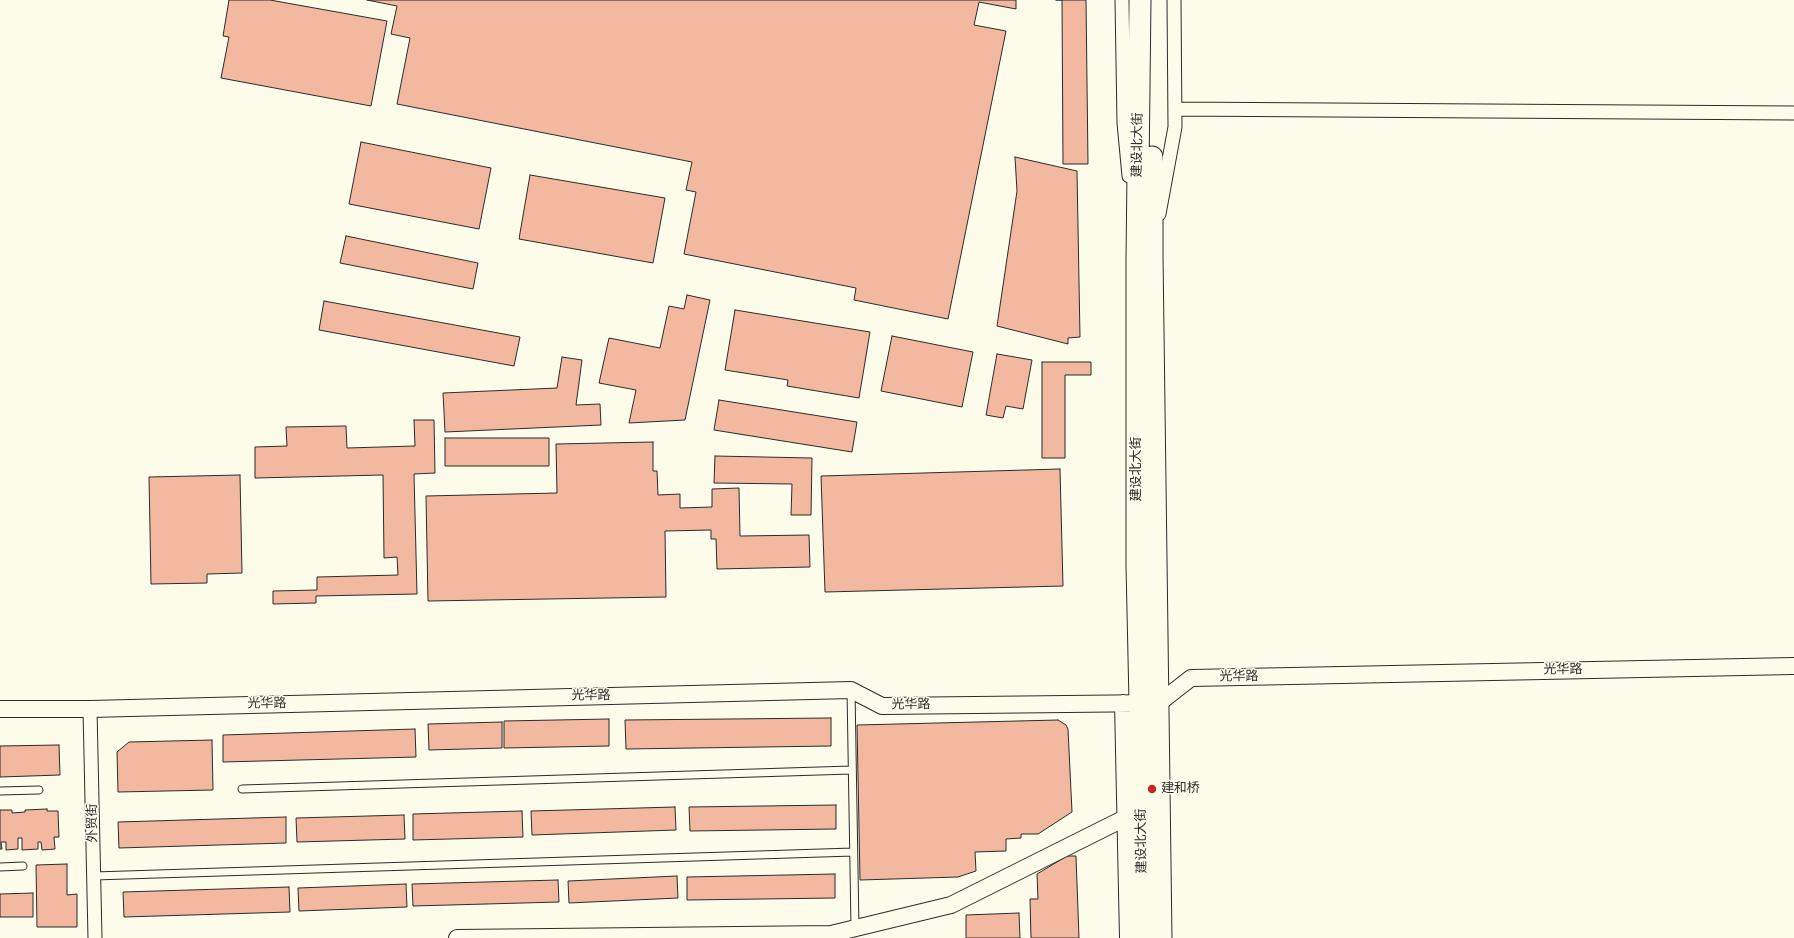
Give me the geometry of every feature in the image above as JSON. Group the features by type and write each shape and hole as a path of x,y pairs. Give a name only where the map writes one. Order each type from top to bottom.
{"main road":[{"name":"建设北大街","path":"1140,0 1144,253 1137,566 1141,703 1134,814 1143,938"},
{"path":"1144,253 1151,0"},
{"path":"1141,703 1161,938"}],"street":[{"path":"1122,0 1124,123 1144,253"},
{"path":"1144,253 1176,126 1174,0"},
{"path":"1175,110 1794,113"},
{"name":"光华路","path":"0,709 90,709 850,690 882,706 1141,703 1191,678 1794,666"},
{"name":"外贸街","path":"90,709 95,938"},
{"path":"457,938 830,934 951,905 1134,814 1128,938"}],"lane":[{"path":"850,690 855,928"},
{"path":"242,789 851,770"},
{"path":"0,791 39,790"},
{"path":"94,876 853,852"},
{"path":"0,867 23,866"}],"building":[{"path":"229,0 270,0 387,21 371,106 221,78 229,37 223,36"},
{"path":"367,0 1016,0 1016,9 979,2 974,25 1006,31 948,319 854,300 856,288 684,254 696,192 686,190 692,162 397,104 410,38 391,34 397,6"},
{"path":"1062,0 1086,0 1088,164 1063,164"},
{"path":"361,142 491,168 479,229 349,204"},
{"path":"1015,157 1077,171 1080,337 1068,338 1068,344 997,326 1017,191"},
{"path":"530,175 665,198 653,263 519,239"},
{"path":"346,236 478,263 473,289 340,263"},
{"path":"687,295 710,300 685,420 629,423 636,390 599,383 609,338 660,348 669,306 684,309"},
{"path":"324,301 520,337 514,366 319,330"},
{"path":"735,310 870,332 859,398 787,386 788,380 725,370"},
{"path":"892,336 973,352 962,407 881,391"},
{"path":"997,354 1032,360 1023,409 1006,406 1003,418 986,415"},
{"path":"562,357 582,360 576,405 600,404 601,425 445,432 443,393 557,388"},
{"path":"1042,362 1091,362 1091,375 1065,375 1065,458 1042,458"},
{"path":"719,400 857,422 852,452 714,430"},
{"path":"414,420 434,420 435,473 414,474 417,594 316,596 316,603 273,604 273,591 317,590 317,577 398,575 397,557 384,558 383,475 255,478 255,447 287,446 286,427 346,426 347,448 415,446"},
{"path":"445,438 549,438 549,466 445,466"},
{"path":"653,442 653,471 657,471 658,495 680,494 680,508 712,507 712,489 739,488 740,536 809,535 810,567 717,569 716,539 711,539 711,530 665,531 666,597 428,601 426,496 557,493 556,444"},
{"path":"715,456 812,458 811,515 791,515 792,484 714,483"},
{"path":"1060,469 1063,586 825,592 821,476"},
{"path":"240,475 242,573 207,574 207,583 151,584 149,477"},
{"path":"831,718 831,746 626,749 625,720"},
{"path":"609,719 609,746 504,748 504,721"},
{"path":"1058,720 1066,725 1068,729 1072,812 1038,834 1021,834 1021,838 1006,839 1006,851 975,852 976,871 958,877 860,880 857,725"},
{"path":"502,722 502,748 429,750 428,724"},
{"path":"415,729 416,757 223,762 223,735"},
{"path":"212,740 213,790 118,792 117,752 129,742"},
{"path":"59,745 60,775 0,777 0,746"},
{"path":"836,805 836,829 690,831 689,807"},
{"path":"675,807 676,830 532,835 531,811"},
{"path":"47,809 47,811 58,811 59,837 54,837 55,849 42,850 41,842 38,842 38,849 22,850 22,838 18,838 18,849 6,850 6,842 1,842 2,849 0,849 0,810 12,810 12,813 25,812 25,810"},
{"path":"522,811 523,837 413,840 413,814"},
{"path":"404,815 405,839 297,842 296,818"},
{"path":"286,817 286,843 119,848 118,822"},
{"path":"1067,856 1076,856 1079,938 1031,938 1030,899 1038,899 1037,874"},
{"path":"67,864 67,895 77,894 77,927 37,927 36,865"},
{"path":"835,874 835,898 687,900 687,877"},
{"path":"677,876 678,898 569,903 568,881"},
{"path":"558,880 559,902 413,906 412,884"},
{"path":"406,884 407,907 299,911 298,888"},
{"path":"289,887 290,912 124,917 123,892"},
{"path":"33,893 33,917 0,917 0,894"},
{"path":"1019,913 1020,938 966,938 966,915"}],"place":[{"name":"建和桥","path":"1152,789"}]}
